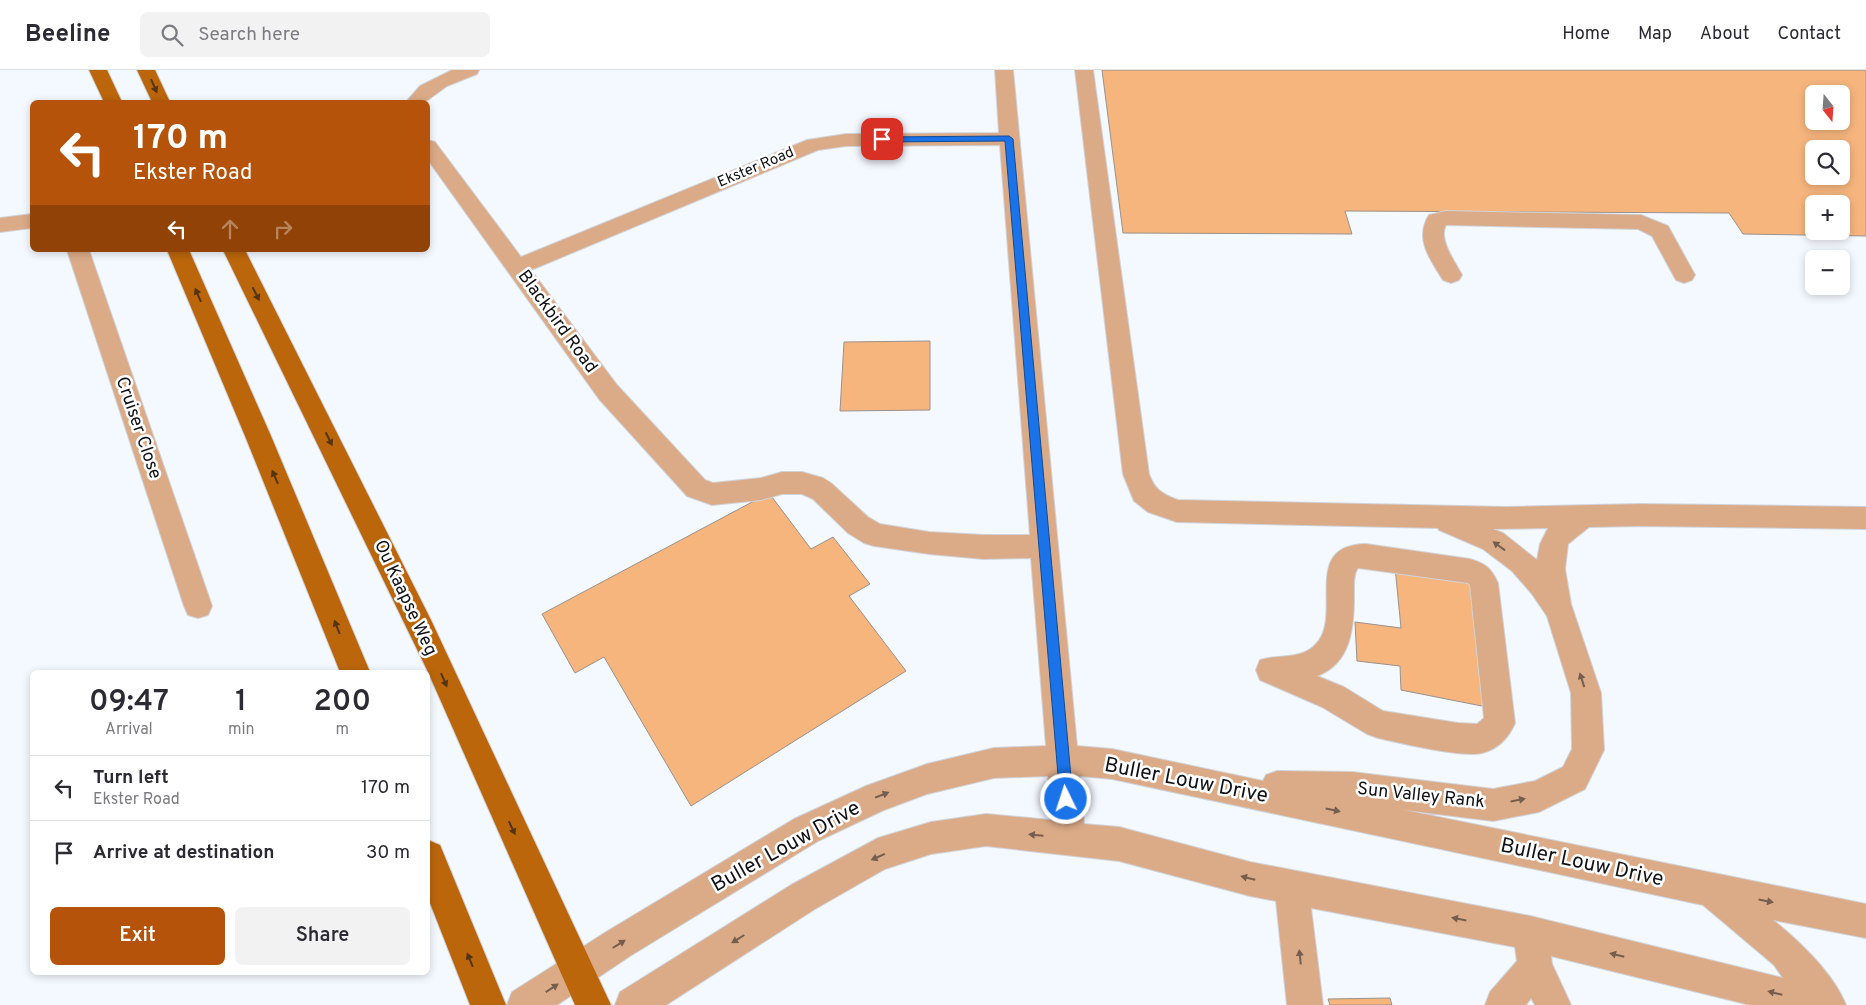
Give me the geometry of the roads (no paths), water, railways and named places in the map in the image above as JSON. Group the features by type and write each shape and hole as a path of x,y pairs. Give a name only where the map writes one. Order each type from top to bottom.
{"main road":[{"path":"98,70 112,100"},
{"path":"146,70 160,100"},
{"path":"179,252 258,436 354,670"},
{"name":"Ou Kaapse Weg","path":"235,252 421,629 579,970 593,1005"},
{"path":"430,862 488,1005"}],"street":[{"path":"418,100 425,92 444,79 470,70"},
{"path":"1004,70 1070,838"},
{"path":"1084,70 1136,474 1143,494 1158,504 1177,511 1507,518 1640,515 1866,518"},
{"name":"Ekster Road","path":"517,267 814,144 846,140 1009,139"},
{"name":"Blackbird Road","path":"430,149 608,392 696,488 712,494 761,489 782,483 802,483 814,486 822,491 858,525 874,536 984,547 1044,546"},
{"path":"1451,275 1433,235 1434,223 1446,218 1641,222 1660,232 1684,275"},
{"path":"0,225 30,221"},
{"name":"Cruiser Close","path":"79,252 198,606"},
{"name":"Sun Valley Rank","path":"1435,516 1493,541 1522,563 1542,585 1560,612"},
{"name":"Sun Valley Rank","path":"1208,784 1352,788 1493,805 1539,796 1574,778 1588,750 1586,693 1560,612 1551,568 1553,546 1559,535 1584,516"},
{"path":"1366,556 1470,571 1478,573 1484,583 1500,723 1492,732 1481,739 1458,738 1378,724 1333,697 1271,670 1302,668 1317,662 1335,644 1340,621 1341,574 1344,564 1350,558 1366,556"},
{"name":"Buller Louw Drive","path":"526,1005 618,944 806,830 877,797 927,779 994,763 1063,760 1112,764 1866,921"},
{"path":"633,1005 803,898 878,856 931,838 986,830 1120,844 1250,879 1532,949 1822,1005"},
{"path":"1292,888 1305,1005"},
{"path":"1709,889 1786,953 1828,1005"},
{"path":"1807,909 1866,914"},
{"path":"1503,1005 1532,949"},
{"path":"1532,949 1553,1005"}]}
